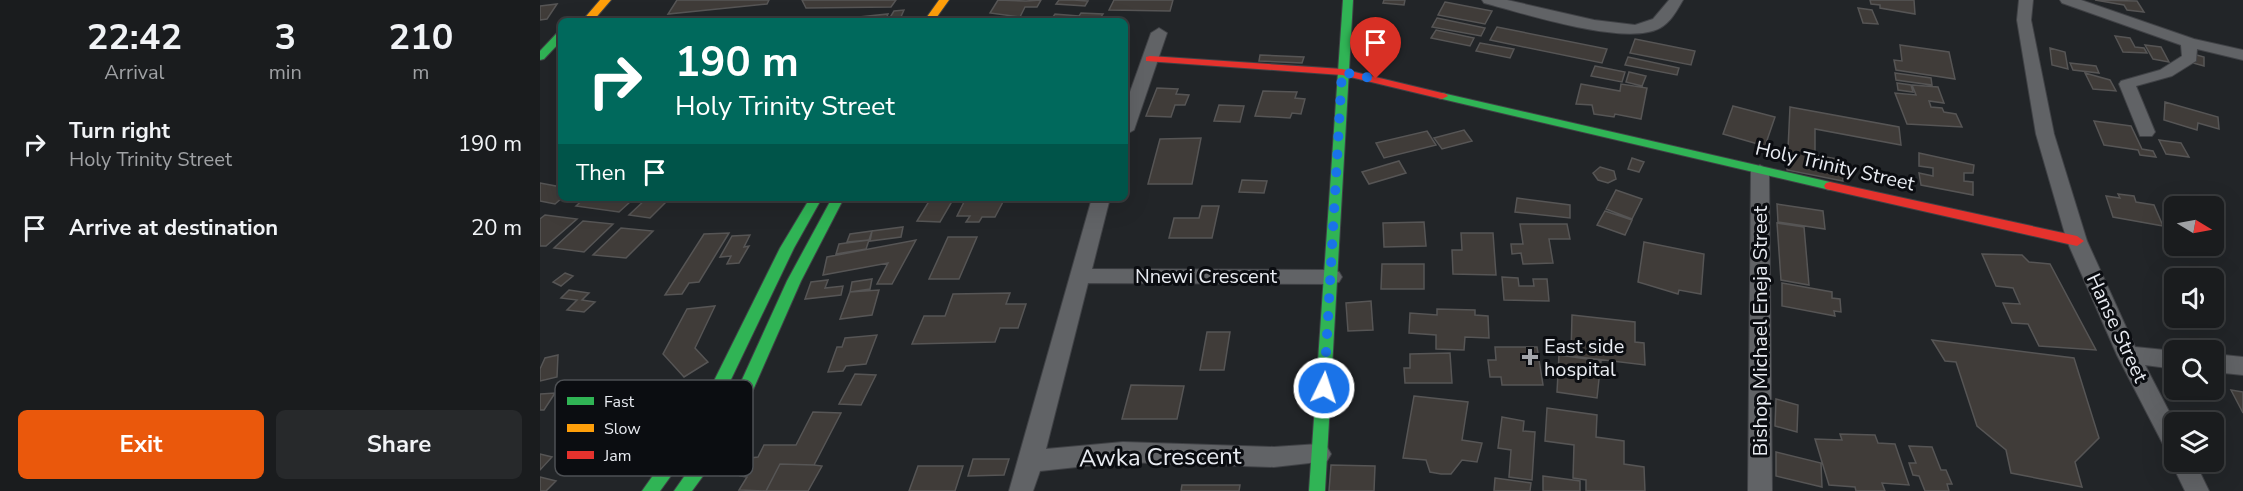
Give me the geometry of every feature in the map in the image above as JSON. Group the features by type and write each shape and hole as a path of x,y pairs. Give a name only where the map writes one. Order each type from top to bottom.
{"street":[{"path":"577,18 593,0"},
{"path":"590,18 606,0"},
{"path":"931,18 944,0"},
{"path":"1317,491 1348,0"},
{"path":"1489,0 1597,24 1633,29 1652,27 1662,19 1676,0"},
{"path":"2026,0 2024,20 2045,134 2077,241"},
{"path":"2069,0 2189,42 2243,55"},
{"path":"1128,121 1159,33"},
{"path":"541,63 558,39"},
{"path":"2146,132 2127,84 2180,66 2190,58 2189,42"},
{"path":"541,63 558,53"},
{"name":"Holy Trinity Street","path":"1150,59 1342,72 1760,171 2077,241"},
{"name":"Bishop Michael Eneja Street","path":"1760,171 1758,319 1760,491"},
{"path":"724,380 764,291 794,232 814,201"},
{"path":"750,380 818,232 836,201"},
{"path":"1021,491 1100,201"},
{"path":"794,232 818,232"},
{"name":"Hanse Street","path":"2077,241 2128,355 2164,424"},
{"name":"Nnewi Crescent","path":"1080,276 1332,277"},
{"path":"2128,355 2164,359"},
{"path":"733,364 758,363"},
{"path":"2224,364 2243,366"},
{"name":"Awka Crescent","path":"1031,461 1123,452 1274,457 1319,454"},
{"path":"2188,472 2197,491"},
{"path":"650,491 662,476"},
{"path":"682,491 693,476"}],"building":[{"path":"677,0 769,0 767,4 668,14"},
{"path":"802,0 896,0 891,7 806,8"},
{"path":"998,0 1041,0 1037,7 1025,7 1020,17 990,13"},
{"path":"1059,0 1088,1 1085,6 1056,4"},
{"path":"1114,0 1173,0 1170,11 1109,10"},
{"path":"1384,0 1405,0 1404,5 1383,3"},
{"path":"1870,0 1914,0 1915,14 1880,8 1880,5 1871,4"},
{"path":"2095,0 2137,1 2144,12 2127,10 2124,5"},
{"path":"1445,2 1492,11 1485,24 1438,15"},
{"path":"557,4 547,19 540,20 540,6"},
{"path":"1858,8 1872,10 1878,24 1863,23"},
{"path":"904,10 900,18 890,18 894,11"},
{"path":"1081,13 1103,14 1100,18 1052,18 1055,14 1079,16"},
{"path":"888,14 886,18 859,17"},
{"path":"1437,18 1485,28 1481,36 1432,27"},
{"path":"1497,27 1607,49 1602,63 1490,40"},
{"path":"1436,30 1474,38 1470,46 1431,38"},
{"path":"2115,36 2130,38 2135,47 2144,48 2147,53 2123,52"},
{"path":"1635,39 1695,51 1691,65 1630,53"},
{"path":"1480,43 1514,49 1510,58 1476,51"},
{"path":"1900,45 1949,52 1955,79 1896,70 1894,60 1902,61"},
{"path":"2145,45 2161,47 2169,62 2153,59"},
{"path":"2050,48 2065,52 2068,69 2052,65"},
{"path":"2193,54 2204,57 2204,66 2193,63"},
{"path":"1260,55 1304,57 1302,63 1259,61"},
{"path":"1628,57 1679,68 1677,75 1625,65"},
{"path":"2070,63 2096,66 2099,73 2073,70"},
{"path":"1595,66 1625,72 1622,82 1591,76"},
{"path":"1629,72 1646,76 1642,86 1626,82"},
{"path":"1895,73 1931,78 1932,85 1896,80"},
{"path":"2085,73 2110,80 2116,91 2093,89"},
{"path":"1897,83 1911,85 1913,92 1898,90"},
{"path":"1581,84 1620,91 1621,84 1647,88 1641,119 1615,114 1614,117 1594,114 1592,105 1576,104"},
{"path":"1912,85 1938,87 1944,103 1929,101 1931,107 1942,108 1944,112 1956,114 1962,127 1907,124 1895,93 1916,95"},
{"path":"1157,88 1178,89 1176,94 1189,95 1185,105 1175,105 1171,117 1146,116"},
{"path":"1263,91 1297,92 1295,98 1305,99 1301,114 1292,113 1290,118 1255,116"},
{"path":"2165,102 2218,117 2219,129 2198,123 2197,130 2164,120"},
{"path":"1219,105 1244,106 1240,122 1214,121"},
{"path":"1733,106 1775,117 1765,146 1723,134"},
{"path":"1790,107 1899,127 1901,145 1815,129 1815,155 1842,160 1843,181 1787,170"},
{"path":"2094,121 2131,126 2142,149 2153,151 2156,157 2140,155 2138,150 2104,145"},
{"path":"1464,130 1472,141 1442,149 1434,138"},
{"path":"1427,131 1436,145 1384,158 1376,143"},
{"path":"1201,138 1192,184 1148,184 1160,139"},
{"path":"2159,140 2181,143 2189,157 2166,154"},
{"path":"1919,153 1974,165 1973,173 1964,173 1964,181 1973,182 1973,195 1921,185 1919,173 1933,176 1933,168 1919,166"},
{"path":"1632,158 1644,162 1639,172 1628,169"},
{"path":"1399,161 1406,173 1369,184 1362,172"},
{"path":"1600,167 1614,171 1616,179 1608,183 1598,180 1593,173"},
{"path":"1242,180 1267,181 1264,193 1239,192"},
{"path":"540,183 558,186 558,201 555,204 540,201"},
{"path":"1616,190 1642,199 1632,219 1606,209"},
{"path":"2118,194 2134,196 2136,202 2154,205 2163,226 2113,217 2106,196 2120,198"},
{"path":"1517,198 1570,205 1570,218 1515,212"},
{"path":"582,201 631,201 619,212 576,206"},
{"path":"644,201 667,201 650,218 629,215"},
{"path":"929,201 952,201 940,222 917,221"},
{"path":"964,201 1003,201 995,217 982,217 979,222 966,222 970,216 957,216"},
{"path":"1777,204 1823,211 1825,229 1778,222"},
{"path":"1202,206 1219,206 1212,238 1169,238 1174,218 1199,218"},
{"path":"1605,211 1632,220 1625,235 1597,225"},
{"path":"545,215 577,219 546,246 540,246 540,219"},
{"path":"583,221 613,224 584,252 554,248"},
{"path":"1424,222 1426,246 1384,247 1383,223"},
{"path":"1777,223 1804,227 1809,285 1781,280"},
{"path":"1520,224 1567,224 1570,239 1549,239 1553,263 1523,264 1521,253 1512,254 1511,244 1523,244"},
{"path":"903,227 901,237 870,241 872,231"},
{"path":"621,228 653,231 626,258 593,255"},
{"path":"872,231 869,240 847,242 850,234"},
{"path":"729,233 699,282 689,283 682,294 665,295 704,234"},
{"path":"1461,233 1493,233 1496,275 1453,274 1452,250 1462,250"},
{"path":"750,235 744,247 749,246 739,263 727,264 731,256 720,257 732,236"},
{"path":"948,237 977,237 959,279 929,279"},
{"path":"869,240 866,249 836,254 839,244"},
{"path":"916,240 892,284 877,284 888,263 823,275 827,257"},
{"path":"1644,242 1704,254 1701,294 1679,290 1678,294 1638,282"},
{"path":"1982,254 2022,255 2029,262 2050,264 2096,350 2039,346 2028,324 2012,323 2003,303 2020,304 2013,288 1996,286"},
{"path":"1382,264 1424,264 1424,289 1381,289"},
{"path":"565,273 573,276 561,286 553,282"},
{"path":"1502,277 1518,278 1519,286 1534,286 1533,279 1547,279 1549,301 1504,300"},
{"path":"872,279 870,289 850,292 852,282"},
{"path":"828,280 825,288 843,286 841,295 805,299 811,282"},
{"path":"1782,283 1832,292 1832,298 1840,299 1841,312 1834,311 1835,316 1782,306"},
{"path":"569,290 589,293 582,300 595,302 584,312 567,310 577,300 561,298"},
{"path":"879,290 872,315 840,319 850,292"},
{"path":"1010,293 1006,304 1026,304 1018,328 1000,328 995,342 912,344 924,316 945,316 953,294"},
{"path":"1371,301 1373,330 1348,331 1346,303"},
{"path":"715,306 695,348 708,362 684,377 663,354 687,309"},
{"path":"1437,309 1475,310 1475,315 1488,316 1489,338 1465,337 1464,350 1436,349 1436,335 1409,333 1410,313 1437,315"},
{"path":"1572,315 1635,322 1635,342 1644,343 1645,365 1571,356"},
{"path":"1207,332 1230,332 1224,370 1200,370"},
{"path":"877,335 866,364 846,366 843,371 828,372 837,347 842,347 845,338"},
{"path":"1932,340 2074,358 2099,438 2075,462 2082,487 2011,473 2006,450 1977,426 1956,362 1945,361"},
{"path":"1495,347 1537,347 1543,385 1502,385 1501,377 1490,377 1488,360 1496,360"},
{"path":"1450,353 1452,383 1405,383 1404,368 1410,368 1410,354"},
{"path":"558,355 557,377 540,381 540,369 545,358"},
{"path":"1559,355 1601,361 1597,398 1557,392"},
{"path":"855,374 876,375 861,405 839,404"},
{"path":"1131,385 1184,386 1177,419 1122,419"},
{"path":"2231,390 2243,392 2243,413"},
{"path":"555,393 544,410 540,410 540,394"},
{"path":"1414,396 1468,402 1462,440 1482,443 1477,462 1462,460 1451,474 1441,474 1430,472 1426,460 1403,458"},
{"path":"1776,399 1798,405 1797,432 1775,426"},
{"path":"1547,408 1597,415 1596,437 1624,441 1624,464 1644,467 1645,491 1586,491 1586,480 1573,478 1574,445 1545,441"},
{"path":"813,412 841,413 814,465 780,464 766,491 739,490 747,477 740,476 753,476 753,458 758,457 764,445 796,445"},
{"path":"1502,417 1524,421 1523,431 1535,432 1532,480 1509,477 1511,450 1498,448"},
{"path":"1840,434 1875,435 1878,443 1895,444 1909,485 1882,483 1885,491 1856,491 1855,487 1829,485 1815,439 1842,440"},
{"path":"1909,446 1932,447 1941,470 1946,470 1952,484 1947,484 1949,491 1925,491 1919,476 1913,475 1909,463 1916,463"},
{"path":"1776,452 1821,463 1822,487 1776,476"},
{"path":"540,454 552,457 540,470"},
{"path":"973,459 1009,459 1004,475 968,476"},
{"path":"780,464 822,466 808,491 766,491"},
{"path":"1331,465 1375,466 1374,491 1329,491"},
{"path":"918,466 963,466 955,491 909,491"},
{"path":"1543,476 1580,481 1580,491 1543,491"},
{"path":"540,477 556,481 546,491 540,491"},
{"path":"1495,478 1531,483 1530,491 1494,491"},
{"path":"1182,485 1240,485 1239,491 1181,491"}],"traffic: fast":[{"path":"1317,491 1348,0"},
{"path":"540,57 558,38"},
{"path":"1442,96 1830,186"},
{"path":"723,380 787,248 814,201"},
{"path":"749,380 794,281 836,201"},
{"path":"650,491 661,476"},
{"path":"682,491 693,476"}],"traffic: slow":[{"path":"590,18 606,0"},
{"path":"931,18 944,0"}],"traffic: jam":[{"path":"1150,59 1342,72 1442,96"},
{"path":"1830,186 2077,241"}],"place":[{"name":"East side hospital","path":"1530,357"}],"route":[{"path":"1324,388 1342,72 1376,79"}]}
